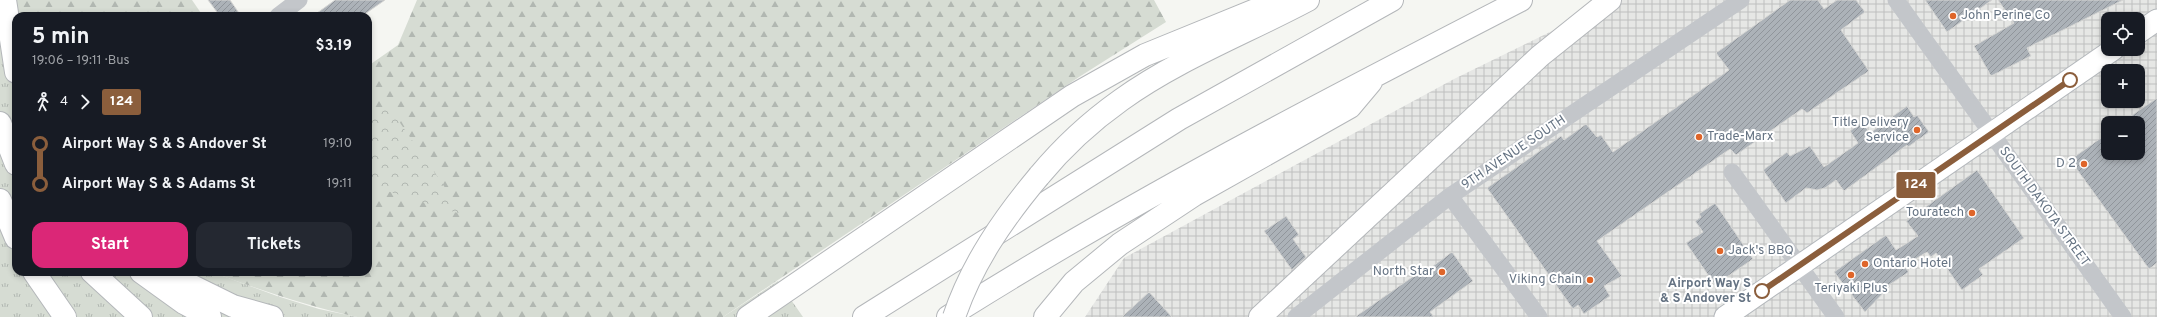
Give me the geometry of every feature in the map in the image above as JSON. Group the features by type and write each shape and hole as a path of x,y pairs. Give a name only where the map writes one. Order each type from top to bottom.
{"highway":[{"path":"5,0 12,46"},
{"path":"748,317 1072,96 1122,67 1167,46 1280,0"},
{"path":"954,317 971,276 988,244 1039,176 1067,144 1094,120 1134,91 1177,67 1308,0"},
{"path":"864,317 1179,119 1392,0"},
{"path":"948,317 996,287 1212,174 1350,107 1376,75 1521,0"},
{"path":"1260,317 1540,56 1610,0"},
{"path":"0,123 12,154"},
{"path":"1045,317 1074,282 1114,248 1177,206 1212,174"},
{"path":"968,317 991,259 1010,223 1039,176"},
{"path":"0,200 12,228"},
{"path":"37,276 65,317"},
{"path":"96,276 141,317"},
{"path":"146,276 184,303 210,317"},
{"path":"172,276 233,306 272,317"}],"main road":[{"path":"2145,28 2157,20"},
{"path":"1725,317 2104,56"}],"street":[{"path":"283,12 299,0"},
{"name":"9TH AVENUE SOUTH","path":"1296,317 1450,196 1741,0"},
{"name":"SOUTH DAKOTA STREET","path":"1896,0 2123,317"},
{"path":"1732,172 1836,317"},
{"path":"1450,196 1539,317"}],"shaded area":[{"path":"1615,0 2157,0 2157,317 1085,317 1124,258 1454,79"}],"green space":[{"path":"0,0 12,12 12,276 223,276 277,296 319,309 357,317 0,317"},
{"path":"14,0 192,0 200,12 16,12"},
{"path":"417,0 1154,0 1166,22 1079,77 723,317 357,317 284,297 223,276 372,276 372,63 398,45"},
{"path":"387,104 464,215 372,186 372,114"},
{"path":"778,281 803,317 723,317"}],"building":[{"path":"208,0 230,0 238,12 217,12"},
{"path":"335,0 385,0 368,12 318,12"},
{"name":"Trade-Marx","path":"1790,0 1818,0 1824,9 1837,0 1856,0 1865,12 1841,30 1869,71 1807,113 1802,109 1736,155 1730,149 1597,241 1622,276 1604,286 1610,296 1584,314 1578,305 1573,309 1487,188 1561,136 1564,140 1586,124 1597,137 1601,135 1613,152 1729,70 1716,53"},
{"name":"John Perine Co","path":"1925,0 1992,0 1947,32"},
{"path":"1998,0 2123,0 2027,48 2031,56 1991,76 1974,46 2014,23"},
{"path":"2157,98 2157,263 2149,269 2070,160 2101,138 2101,160 2145,160 2145,116 2131,116 2145,108 2145,106"},
{"path":"1907,106 1914,117 1917,115 1929,132 1908,147 1907,145 1844,191 1836,180 1825,188 1817,190 1806,188 1786,203 1763,170 1787,152 1790,156 1810,146 1824,167 1858,143 1850,131 1862,122 1870,133"},
{"path":"1977,170 2024,238 1979,269 1983,275 1962,290 1936,253 1931,257 1927,252 1904,266 1909,272 1889,285 1890,286 1865,312 1834,272 1886,235 1896,250 1918,236 1906,221"},
{"name":"Jack's BBQ","path":"1715,203 1753,259 1715,285 1686,243 1703,232 1695,221 1701,217 1699,214"},
{"path":"1286,216 1299,235 1293,239 1306,257 1292,270 1264,231"},
{"path":"1452,252 1473,281 1430,312 1434,317 1355,317 1428,266 1429,269"},
{"path":"1149,292 1172,317 1122,317"}],"bus line":[{"name":"124","path":"1762,291 2070,80"}],"place":[{"name":"John Perine Co","path":"1953,16"},
{"name":"Title Delivery Service","path":"1917,130"},
{"name":"Trade-Marx","path":"1699,137"},
{"name":"D 2","path":"2084,164"},
{"name":"Touratech","path":"1972,213"},
{"name":"Jack's BBQ","path":"1720,251"},
{"name":"Ontario Hotel","path":"1865,264"},
{"name":"North Star","path":"1442,272"},
{"name":"Teriyaki Plus","path":"1851,275"},
{"name":"Viking Chain","path":"1590,280"},
{"name":"Airport Way S & S Andover St","path":"1762,291"}]}
